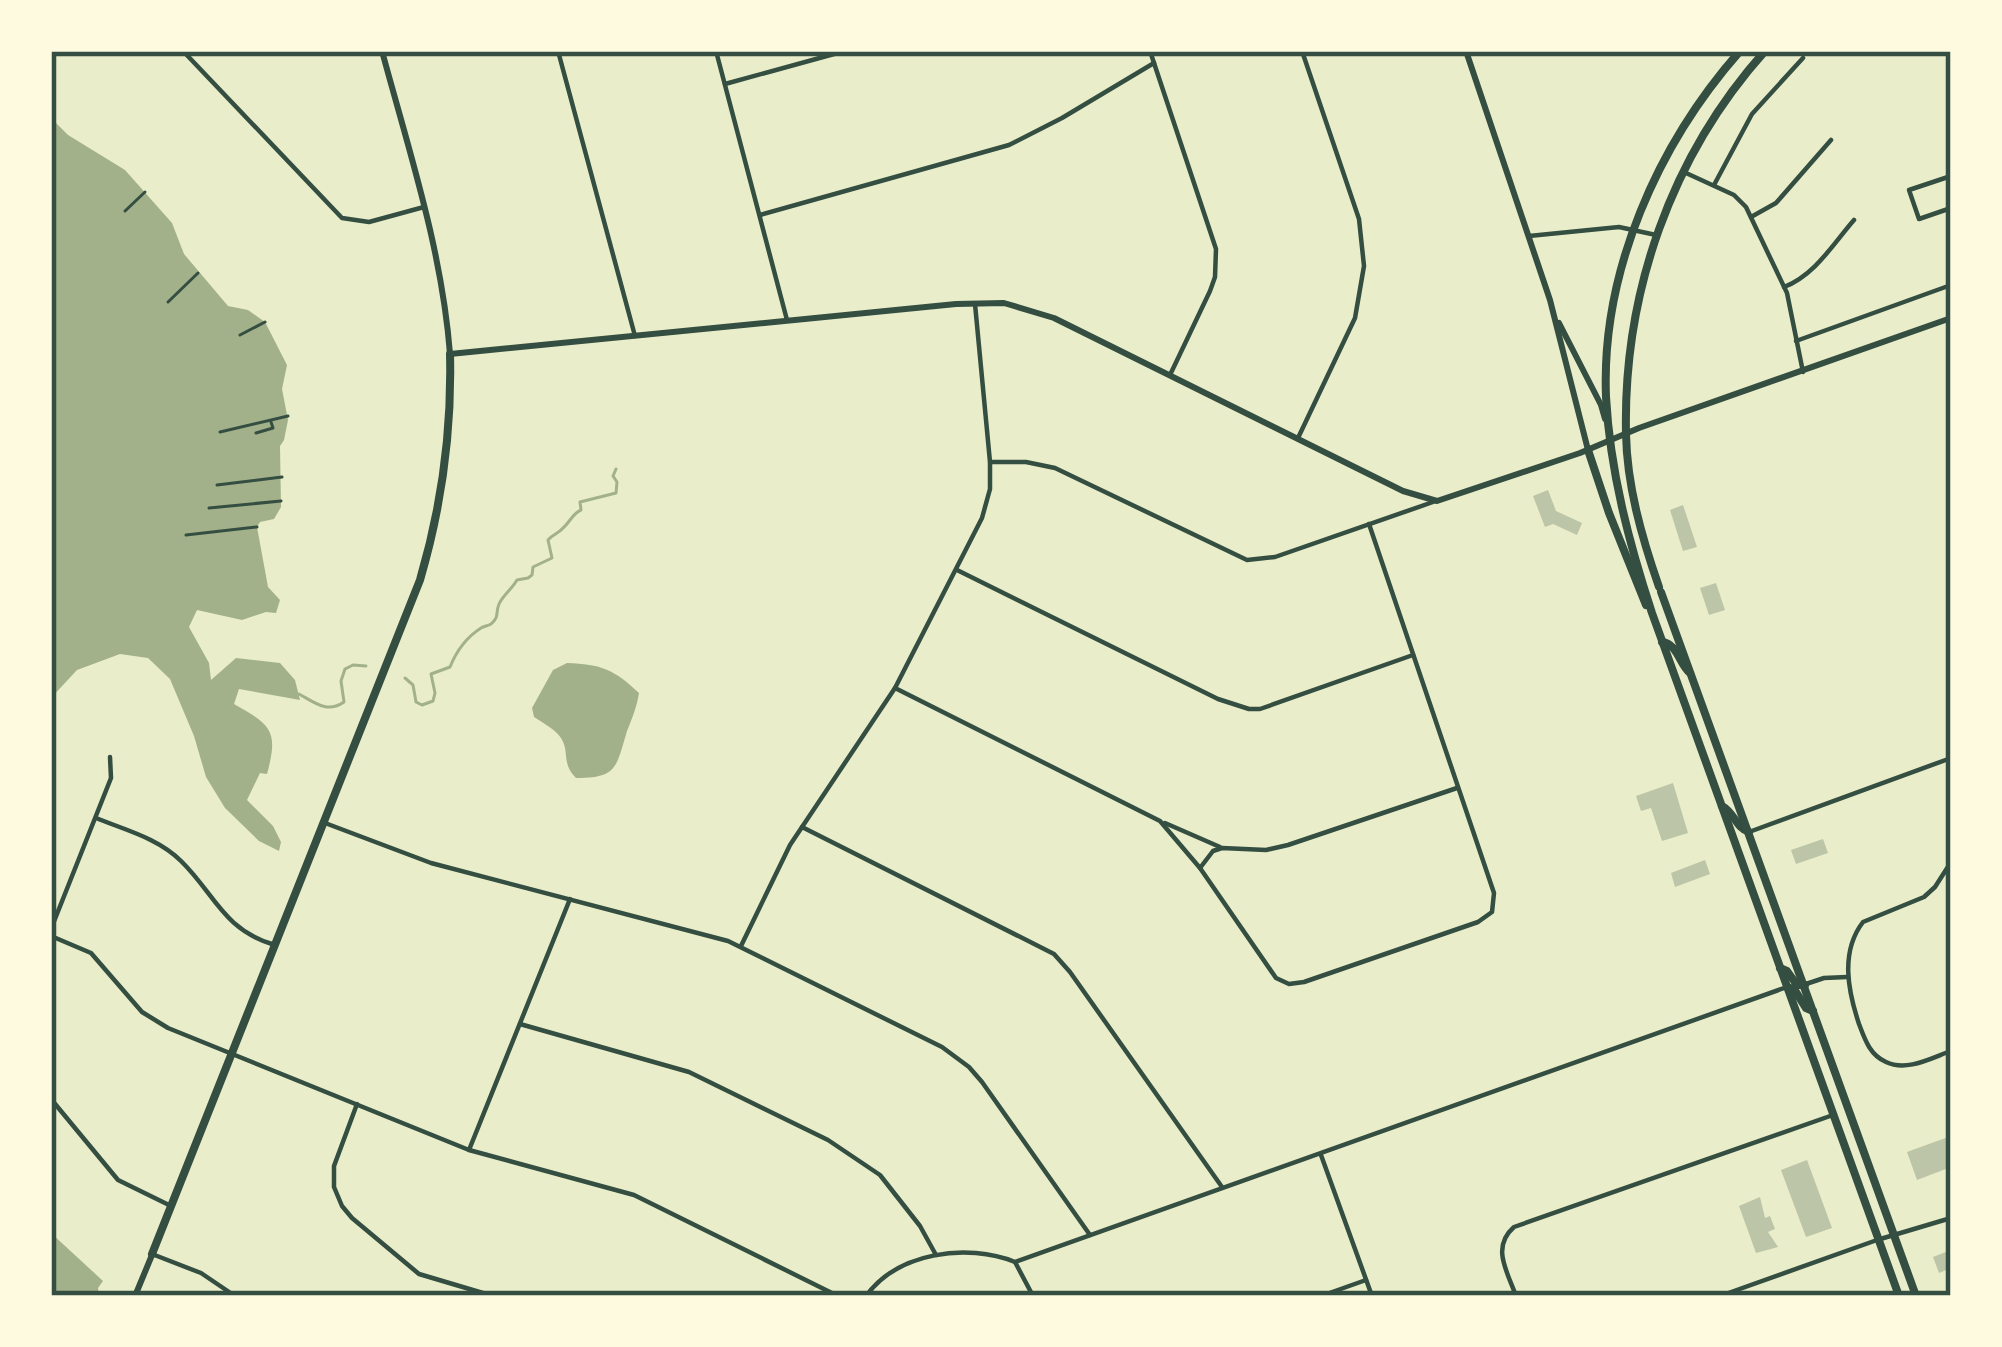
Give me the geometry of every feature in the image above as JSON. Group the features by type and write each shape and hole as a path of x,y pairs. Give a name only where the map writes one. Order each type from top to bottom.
{"main road":[{"path":"1740,51 1704,96 1658,172 1635,230 1610,333 1606,393 1611,440 1624,524 1652,613 1899,1296"},
{"path":"1765,51 1721,109 1683,171 1656,235 1630,347 1626,433 1640,529 1660,590 1916,1296"},
{"path":"1704,96 1721,109"},
{"path":"152,1253 407,620 430,548 446,465 450,354"},
{"path":"1588,450 1641,598 1652,613"},
{"path":"1662,642 1673,647 1691,674"},
{"path":"1721,805 1749,832"},
{"path":"1780,968 1797,985 1804,985"},
{"path":"1787,987 1814,1012"}],"street":[{"path":"182,51 342,218 369,223 424,207"},
{"path":"382,51 440,270 450,354 1004,303 1036,311 1403,490 1437,501"},
{"path":"559,51 634,336"},
{"path":"716,51 787,320"},
{"path":"725,84 845,51"},
{"path":"1150,51 1216,249 1215,278 1170,375"},
{"path":"1298,438 1355,318 1364,266 1359,219 1302,51"},
{"path":"1466,51 1555,314 1601,405 1611,440"},
{"path":"1714,185 1752,114 1803,58"},
{"path":"760,215 1009,146 1154,63"},
{"path":"1751,217 1775,203 1831,140"},
{"path":"1683,171 1739,199 1751,217 1790,303 1803,372"},
{"path":"1951,176 1909,190 1919,219 1951,208"},
{"path":"1784,287 1812,270 1854,220"},
{"path":"1529,236 1619,227 1656,235"},
{"path":"1796,341 1951,285"},
{"path":"740,946 802,827 895,688 988,502 990,462 974,303"},
{"path":"1555,314 1588,450"},
{"path":"990,462 1016,460 1055,468 1247,560 1275,556 1588,450 1951,318"},
{"path":"1160,820 1200,868 1276,978 1289,984 1478,922 1492,912 1494,893 1369,524"},
{"path":"957,570 1218,699 1249,709 1414,656"},
{"path":"895,688 1222,848"},
{"path":"110,757 111,778 51,933 91,953 154,1021 469,1150 634,1195 838,1296"},
{"path":"1749,832 1951,758"},
{"path":"1200,868 1213,851 1222,848 1266,850 1288,845 1459,788"},
{"path":"96,818 167,849 225,917 252,936 276,945"},
{"path":"325,823 431,863 740,946 942,1047 969,1067 1090,1235"},
{"path":"802,827 1054,954 1223,1188"},
{"path":"1951,862 1924,897 1863,922 1852,944 1847,977 1865,1042 1884,1062 1905,1066 1951,1051"},
{"path":"469,1150 570,899"},
{"path":"1804,985 1847,977"},
{"path":"866,1296 892,1270 936,1255 983,1253 1015,1262 1787,987"},
{"path":"520,1024 689,1072 828,1140 880,1175 936,1255"},
{"path":"51,1099 118,1180 171,1205"},
{"path":"357,1103 334,1166 334,1186 342,1206 418,1274 493,1296"},
{"path":"1516,1296 1501,1254 1504,1238 1514,1227 1833,1115"},
{"path":"1321,1154 1372,1296"},
{"path":"1720,1296 1951,1218"},
{"path":"135,1296 152,1253 201,1274 235,1296"},
{"path":"1015,1262 1033,1296"},
{"path":"1321,1296 1366,1280"}],"path":[{"path":"125,211 145,192"},
{"path":"168,302 198,273"},
{"path":"240,335 265,322"},
{"path":"220,432 288,416"},
{"path":"256,433 273,428 271,420"},
{"path":"218,485 282,477"},
{"path":"209,508 281,501"},
{"path":"186,536 257,526"}],"shaded area":[{"path":"51,118 68,135 125,170 172,223 184,254 228,306 248,310 265,322 287,365 282,389 288,420 280,446 281,507 274,519 257,527 268,587 280,600 276,613 242,620 197,610 189,627 209,663 211,680 236,658 280,663 295,680 300,700 239,689 234,704 264,724 272,738 267,774 260,773 247,800 273,826 281,842 279,851 259,841 225,808 206,777 170,679 148,658 120,654 77,670 51,698"},
{"path":"567,663 607,670 639,693 617,762 600,776 576,778 561,738 534,717 532,708 553,670"},
{"path":"51,1233 103,1281 99,1296 62,1296 51,1287"}],"building":[{"path":"1548,490 1556,511 1582,523 1577,535 1553,524 1545,527 1533,496"},
{"path":"1683,505 1697,547 1683,551 1670,510"},
{"path":"1716,583 1725,610 1709,615 1700,588"},
{"path":"1673,783 1688,833 1662,841 1651,808 1641,811 1636,796"},
{"path":"1823,839 1828,853 1796,864 1791,850"},
{"path":"1705,860 1710,874 1675,887 1671,873"},
{"path":"1951,1136 1951,1167 1917,1180 1907,1152"},
{"path":"1807,1160 1832,1228 1806,1237 1781,1170"},
{"path":"1760,1197 1765,1218 1770,1216 1775,1229 1768,1232 1778,1247 1756,1253 1739,1206"},
{"path":"1951,1250 1951,1268 1939,1273 1933,1257"}],"waterway":[{"path":"405,678 413,685 416,702 433,701 431,674 450,667 467,640 494,621 501,601 517,580 528,578 533,567 552,558 548,540 581,510 580,502 616,493 616,469"},
{"path":"299,694 321,706 338,705 344,702 341,681 345,669 366,666"}]}
